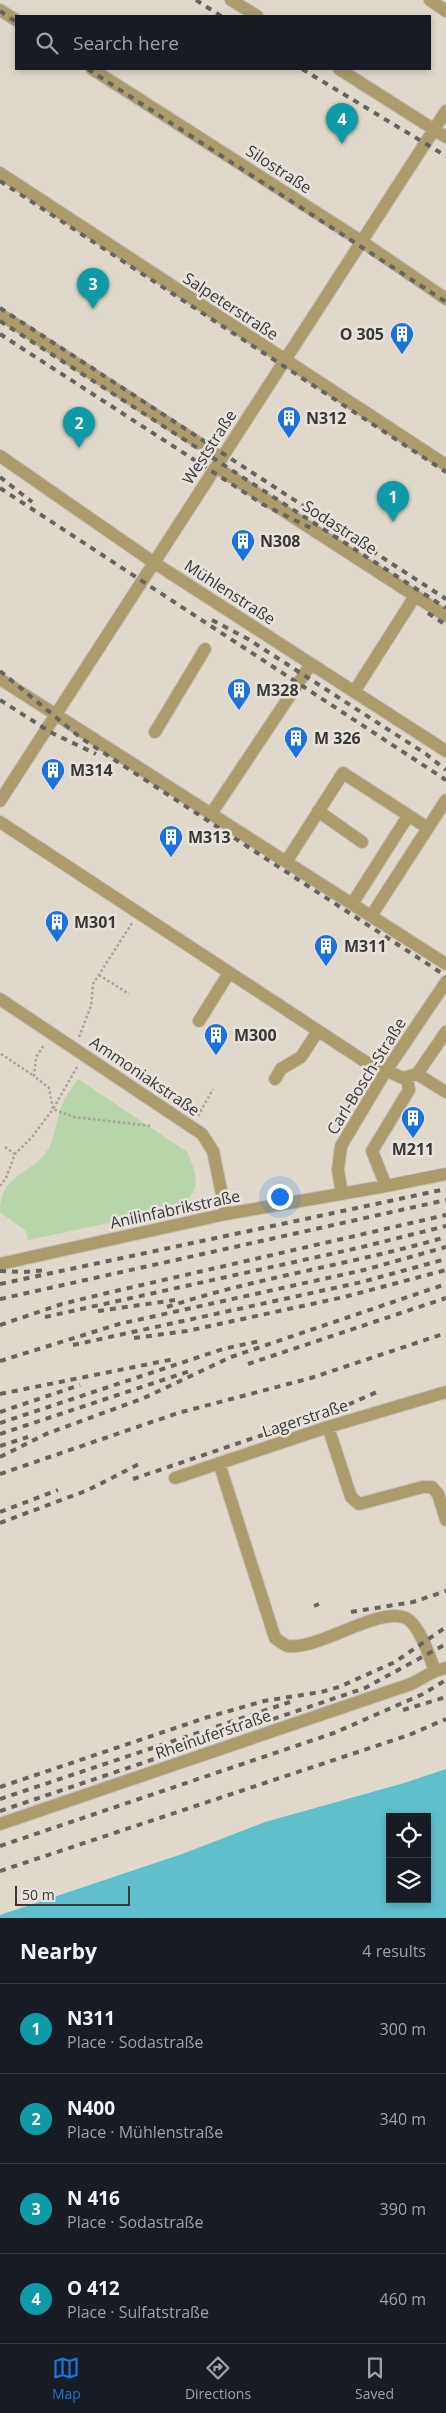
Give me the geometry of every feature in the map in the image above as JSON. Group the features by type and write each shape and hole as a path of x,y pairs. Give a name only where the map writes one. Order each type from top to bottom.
{"street":[{"path":"231,0 255,15"},
{"path":"430,0 446,11"},
{"path":"0,10 15,19"},
{"name":"Silostraße","path":"94,70 361,241 446,299"},
{"path":"341,70 446,137"},
{"name":"Weststraße","path":"0,801 446,111"},
{"name":"Salpeterstraße","path":"0,173 446,465"},
{"name":"Sodastraße","path":"0,314 446,616"},
{"name":"Mühlenstraße","path":"0,456 153,562 446,751"},
{"path":"354,692 415,596"},
{"path":"155,732 205,649"},
{"path":"211,814 311,664"},
{"path":"0,679 446,964"},
{"path":"286,862 343,773 428,828"},
{"path":"371,916 446,800"},
{"path":"318,811 362,842"},
{"path":"352,904 408,816"},
{"path":"0,822 318,1031 385,1072 398,1078 412,1076 446,1092"},
{"path":"199,1021 229,973"},
{"name":"Carl-Bosch-Straße","path":"342,1194 338,1170 341,1146 385,1072 446,982"},
{"name":"Ammoniakstraße","path":"0,1000 202,1134 213,1151 226,1214"},
{"path":"275,1079 281,1069 301,1058 318,1031"},
{"path":"386,1186 372,1151 409,1090 412,1076 446,1032"},
{"name":"Anilinfabrikstraße","path":"0,1264 226,1214 446,1174"},
{"name":"Lagerstraße","path":"176,1478 328,1427 446,1392"},
{"path":"328,1427 351,1497 359,1504 423,1486 432,1487 438,1494 446,1520"},
{"name":"Rheinuferstraße","path":"0,1824 411,1684 441,1670 416,1627 406,1618 392,1617 373,1621 304,1645 287,1646 275,1638 219,1463"}],"path":[{"path":"0,1186 6,1178 15,1154 32,1137 53,1109 78,1051 91,1006 93,984 138,914"},
{"path":"99,975 129,994"},
{"path":"89,981 93,984"},
{"path":"34,1076 36,1057 51,1033"},
{"path":"1,1054 49,1088 53,1109"},
{"path":"192,1127 213,1089"},
{"path":"53,1109 74,1117 152,1126"},
{"path":"5,1147 15,1154"}],"shaded area":[{"path":"0,0 446,0 446,1769 404,1783 265,1822 182,1854 0,1915"}],"green space":[{"path":"78,1079 187,1152 196,1179 193,1193 182,1204 172,1210 28,1240 25,1230 0,1212 1,1200 8,1184 35,1164 47,1151 53,1138 63,1102"}],"water":[{"path":"446,1769 446,1918 0,1918 0,1915 182,1854 265,1822 404,1783"}],"railway":[{"path":"196,0 219,15"},
{"path":"0,11 15,21"},
{"path":"90,70 446,302"},
{"path":"304,70 446,156"},
{"path":"0,181 446,472"},
{"path":"0,308 446,599"},
{"path":"0,321 446,608"},
{"path":"0,334 264,505 313,529"},
{"path":"0,477 32,502"},
{"path":"0,488 446,780"},
{"path":"428,613 446,625"},
{"path":"212,620 248,639 426,754 446,770"},
{"path":"0,671 81,738 446,976"},
{"path":"0,700 52,733 96,754"},
{"path":"0,1284 446,1189"},
{"path":"0,1299 446,1200"},
{"path":"0,1325 62,1304 446,1215"},
{"path":"45,1317 358,1248 446,1226"},
{"path":"167,1307 236,1287 411,1247 446,1237"},
{"path":"0,1361 119,1324 364,1270 446,1247"},
{"path":"73,1345 362,1282 446,1259"},
{"path":"0,1271 47,1270"},
{"path":"134,1338 187,1331 344,1297 446,1270"},
{"path":"0,1457 46,1434 144,1398 231,1357 446,1284"},
{"path":"248,1364 446,1298"},
{"path":"98,1311 175,1300"},
{"path":"0,1474 178,1413 311,1378 446,1333"},
{"path":"0,1423 223,1349 260,1341"},
{"path":"0,1394 174,1359"},
{"path":"0,1434 190,1371"},
{"path":"0,1412 80,1385"},
{"path":"133,1479 336,1410 379,1391"},
{"path":"0,1446 28,1437"},
{"path":"0,1523 88,1490 141,1463"},
{"path":"0,1512 58,1490"},
{"path":"351,1612 413,1602 446,1591"},
{"path":"314,1606 319,1604"},
{"path":"0,1787 208,1717 264,1701 321,1692 339,1687 395,1662 446,1627"},
{"path":"0,1811 365,1688 446,1644"},
{"path":"0,1846 334,1733 423,1694 446,1680"},
{"path":"403,1710 446,1697"},
{"path":"0,1799 290,1702"},
{"path":"0,1871 409,1735 446,1719"}],"place":[{"name":"O 412","path":"342,144"},
{"name":"N 416","path":"93,309"},
{"name":"O 305","path":"402,355"},
{"name":"N312","path":"289,439"},
{"name":"N400","path":"79,448"},
{"name":"N311","path":"393,522"},
{"name":"N308","path":"243,562"},
{"name":"M328","path":"239,711"},
{"name":"M 326","path":"296,759"},
{"name":"M314","path":"53,791"},
{"name":"M313","path":"171,858"},
{"name":"M301","path":"57,943"},
{"name":"M311","path":"326,967"},
{"name":"M300","path":"216,1056"},
{"name":"M211","path":"413,1139"}]}
